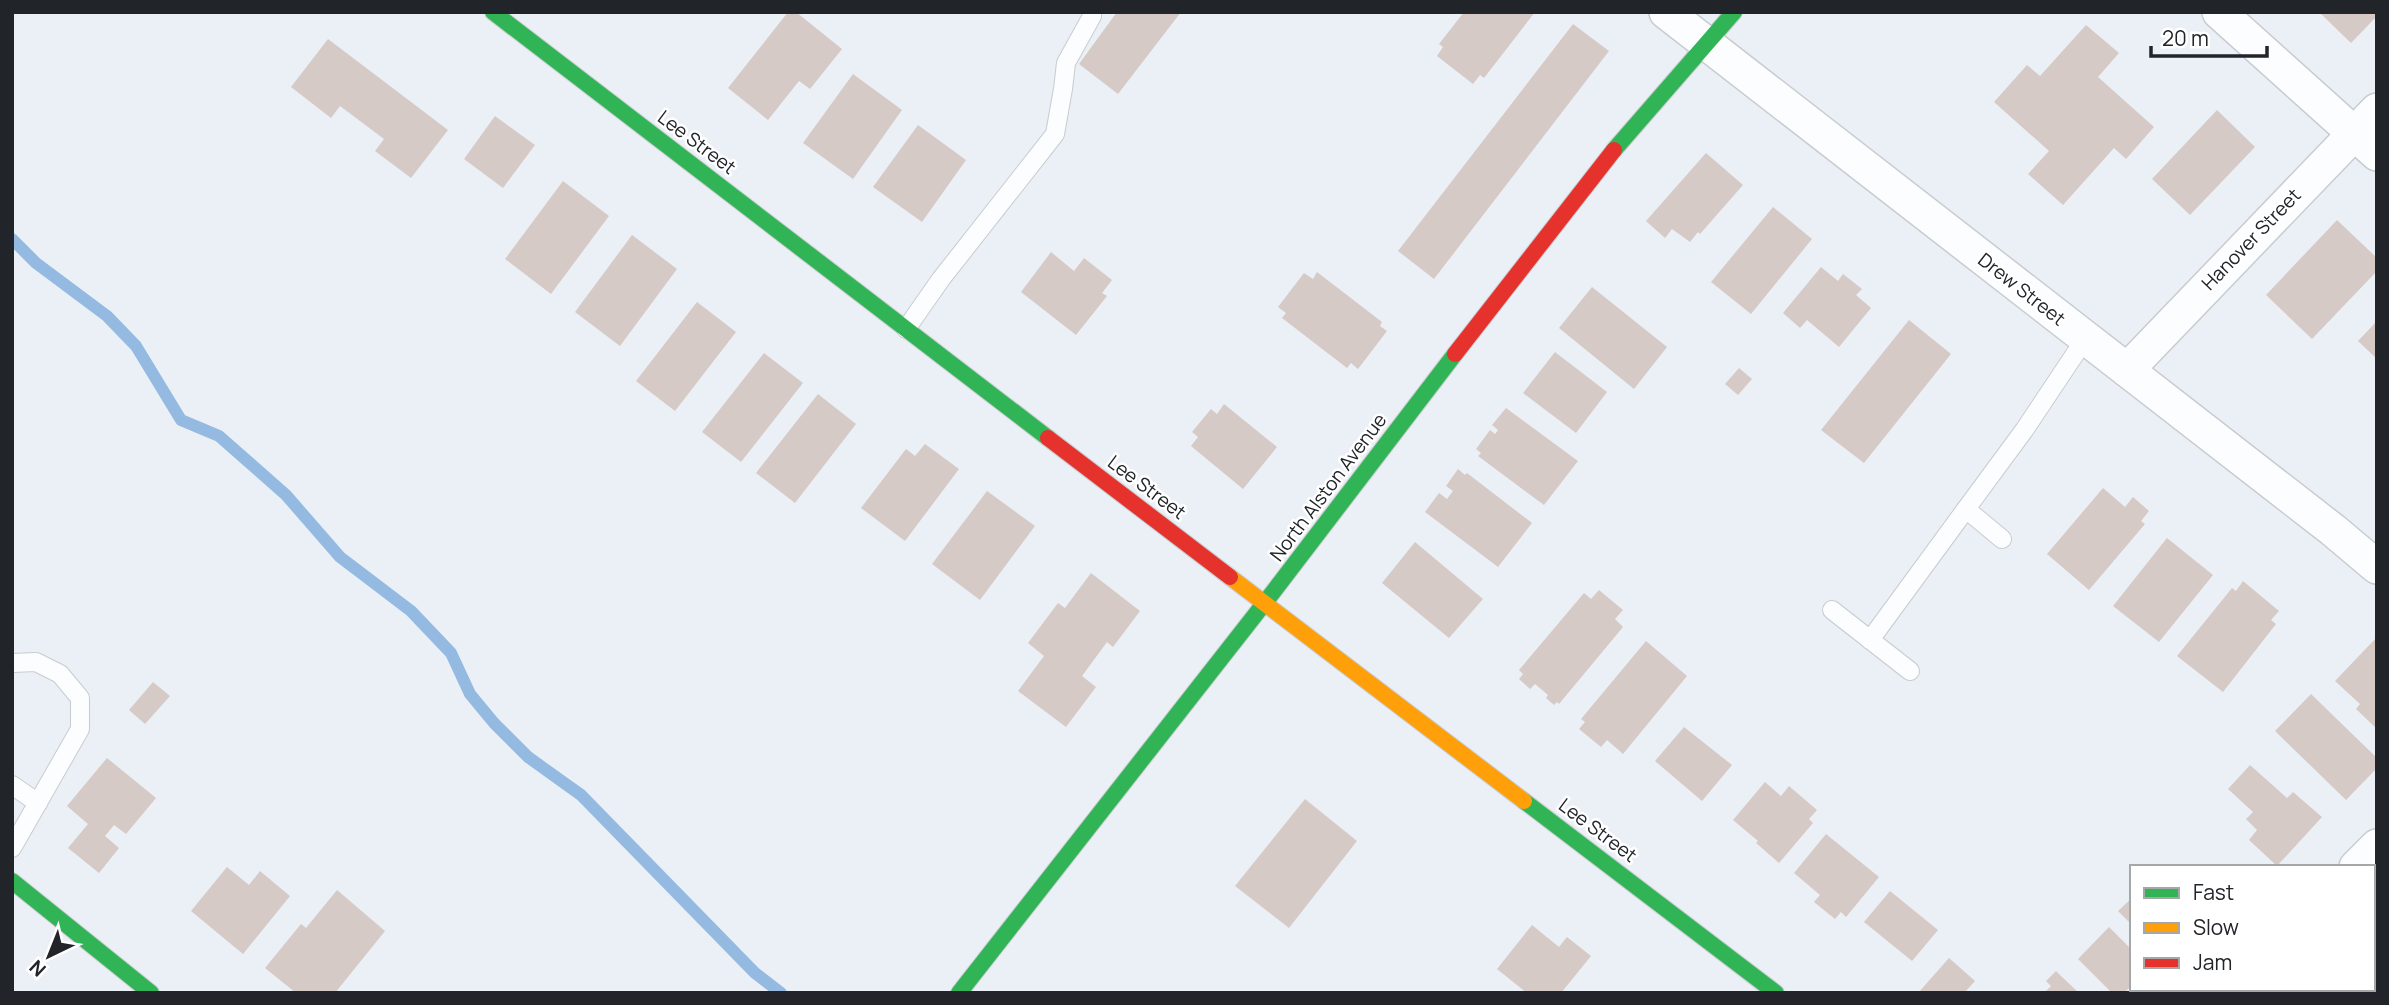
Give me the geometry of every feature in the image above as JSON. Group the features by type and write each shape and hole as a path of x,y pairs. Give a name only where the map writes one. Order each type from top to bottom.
{"street":[{"name":"Lee Street","path":"493,12 1776,993"},
{"name":"Drew Street","path":"1666,12 2377,567"},
{"name":"North Alston Avenue","path":"959,993 1266,603 1561,216 1654,100 1734,12"},
{"path":"2219,12 2369,132"},
{"name":"Hanover Street","path":"2127,370 2369,132"},
{"path":"2358,865 2377,846"},
{"path":"12,881 151,993"}],"lane":[{"path":"906,329 941,279 1055,134 1066,64 1091,16"},
{"path":"1870,640 2025,429 2085,338"},
{"path":"1966,509 2002,539"},
{"path":"1832,610 1910,671"},
{"path":"12,663 36,662 60,674 80,698 80,729 12,848"},
{"path":"12,785 38,803"}],"building":[{"path":"788,12 796,12 842,49 810,89 799,81 768,120 728,88"},
{"path":"1117,12 1181,12 1118,94 1079,64"},
{"path":"1464,12 1535,12 1484,78 1480,75 1473,84 1437,56 1443,47 1439,44"},
{"path":"2319,12 2377,12 2377,16 2351,43"},
{"path":"1573,24 1609,51 1434,279 1398,251"},
{"path":"2086,25 2119,53 2098,77 2154,127 2126,159 2114,148 2063,205 2028,174 2049,151 1994,102 2027,65 2040,76"},
{"path":"328,39 448,130 411,178 375,151 384,139 340,106 331,118 291,87"},
{"path":"853,74 902,110 853,179 803,143"},
{"path":"2217,110 2255,147 2190,215 2152,179"},
{"path":"495,116 535,145 503,188 464,159"},
{"path":"918,125 966,160 922,222 873,187"},
{"path":"1706,153 1743,185 1690,242 1672,229 1665,238 1646,221"},
{"path":"563,181 609,216 551,294 505,259"},
{"path":"1773,207 1812,239 1751,314 1711,282"},
{"path":"2337,220 2377,258 2377,271 2312,339 2266,295"},
{"path":"632,235 677,269 620,346 575,312"},
{"path":"1051,252 1074,271 1084,258 1112,280 1102,293 1107,296 1076,335 1021,292"},
{"path":"1821,267 1838,281 1843,274 1862,289 1856,295 1871,308 1839,347 1807,320 1800,328 1783,313"},
{"path":"1317,272 1382,322 1380,326 1387,331 1358,369 1351,363 1347,368 1282,318 1286,313 1278,307 1304,273 1313,279"},
{"path":"1592,287 1667,347 1634,389 1559,328"},
{"path":"697,302 736,332 675,411 636,381"},
{"path":"1909,320 1951,354 1864,463 1821,430"},
{"path":"2377,321 2377,359 2358,341"},
{"path":"1555,352 1607,392 1576,433 1523,393"},
{"path":"764,353 803,383 741,462 702,432"},
{"path":"1739,368 1752,379 1738,395 1725,384"},
{"path":"818,394 856,424 795,503 756,473"},
{"path":"1224,404 1277,447 1243,489 1191,446 1198,437 1192,432 1211,409 1217,414"},
{"path":"1506,408 1578,461 1544,505 1478,456 1481,453 1476,449 1490,430 1495,434 1498,430 1492,425"},
{"path":"925,444 959,469 905,541 861,508 906,449 915,456"},
{"path":"1458,469 1532,523 1498,567 1425,512 1439,493 1447,499 1453,491 1446,486"},
{"path":"2103,488 2125,507 2133,497 2149,511 2141,521 2145,524 2089,590 2047,554"},
{"path":"987,491 1035,526 980,600 932,564"},
{"path":"2167,538 2213,575 2159,642 2113,606"},
{"path":"1415,542 1483,599 1449,638 1382,583"},
{"path":"1091,573 1140,611 1113,647 1107,642 1082,676 1096,687 1066,727 1018,691 1044,656 1028,643 1058,603 1065,608"},
{"path":"2243,581 2279,611 2271,620 2276,624 2223,692 2177,656 2232,588 2236,591"},
{"path":"1599,590 1623,610 1615,619 1623,627 1559,704 1557,702 1554,705 1546,698 1548,695 1535,684 1530,689 1519,679 1523,674 1519,670 1584,593 1591,599"},
{"path":"2377,637 2377,729 2356,709 2360,704 2335,681"},
{"path":"1646,641 1687,676 1623,754 1607,740 1601,747 1579,729 1585,722 1581,719"},
{"path":"153,682 170,696 145,724 129,710"},
{"path":"2311,694 2377,758 2377,768 2346,800 2275,731"},
{"path":"1684,727 1732,765 1702,801 1655,761"},
{"path":"107,758 156,798 126,834 114,825 105,836 119,848 99,873 68,848 88,824 67,806"},
{"path":"2250,765 2287,798 2293,792 2322,817 2276,865 2249,840 2257,830 2246,819 2253,812 2228,789"},
{"path":"1765,782 1781,796 1789,786 1817,810 1809,819 1813,823 1779,863 1733,820"},
{"path":"1305,799 1357,841 1289,928 1235,886"},
{"path":"1826,834 1879,877 1846,917 1841,912 1835,919 1814,902 1820,895 1794,873"},
{"path":"227,867 249,885 260,871 290,896 243,954 191,911"},
{"path":"337,890 385,931 335,993 296,993 265,968 301,924 306,928"},
{"path":"1890,891 1938,930 1912,961 1864,922"},
{"path":"2130,900 2130,923 2118,911"},
{"path":"1532,925 1559,947 1567,937 1591,956 1561,993 1527,993 1497,969"},
{"path":"2109,927 2130,948 2130,987 2124,993 2112,993 2078,959"},
{"path":"1949,958 1975,981 1964,993 1918,993"},
{"path":"2056,971 2079,993 2044,993 2051,986 2046,981"},
{"path":"2290,991 2368,991 2367,993 2288,993"}],"waterway":[{"path":"12,239 36,263 107,316 136,346 181,420 219,436 286,495 340,557 411,611 451,653 470,694 494,723 528,757 581,795 755,973 781,993"}],"traffic: fast":[{"path":"493,12 1048,438"},
{"path":"1614,150 1734,12"},
{"path":"959,993 1270,596 1455,354"},
{"path":"1524,801 1776,993"},
{"path":"12,881 151,993"}],"traffic: slow":[{"path":"1230,577 1524,801"}],"traffic: jam":[{"path":"1455,354 1614,150"},
{"path":"1048,438 1230,577"}]}
